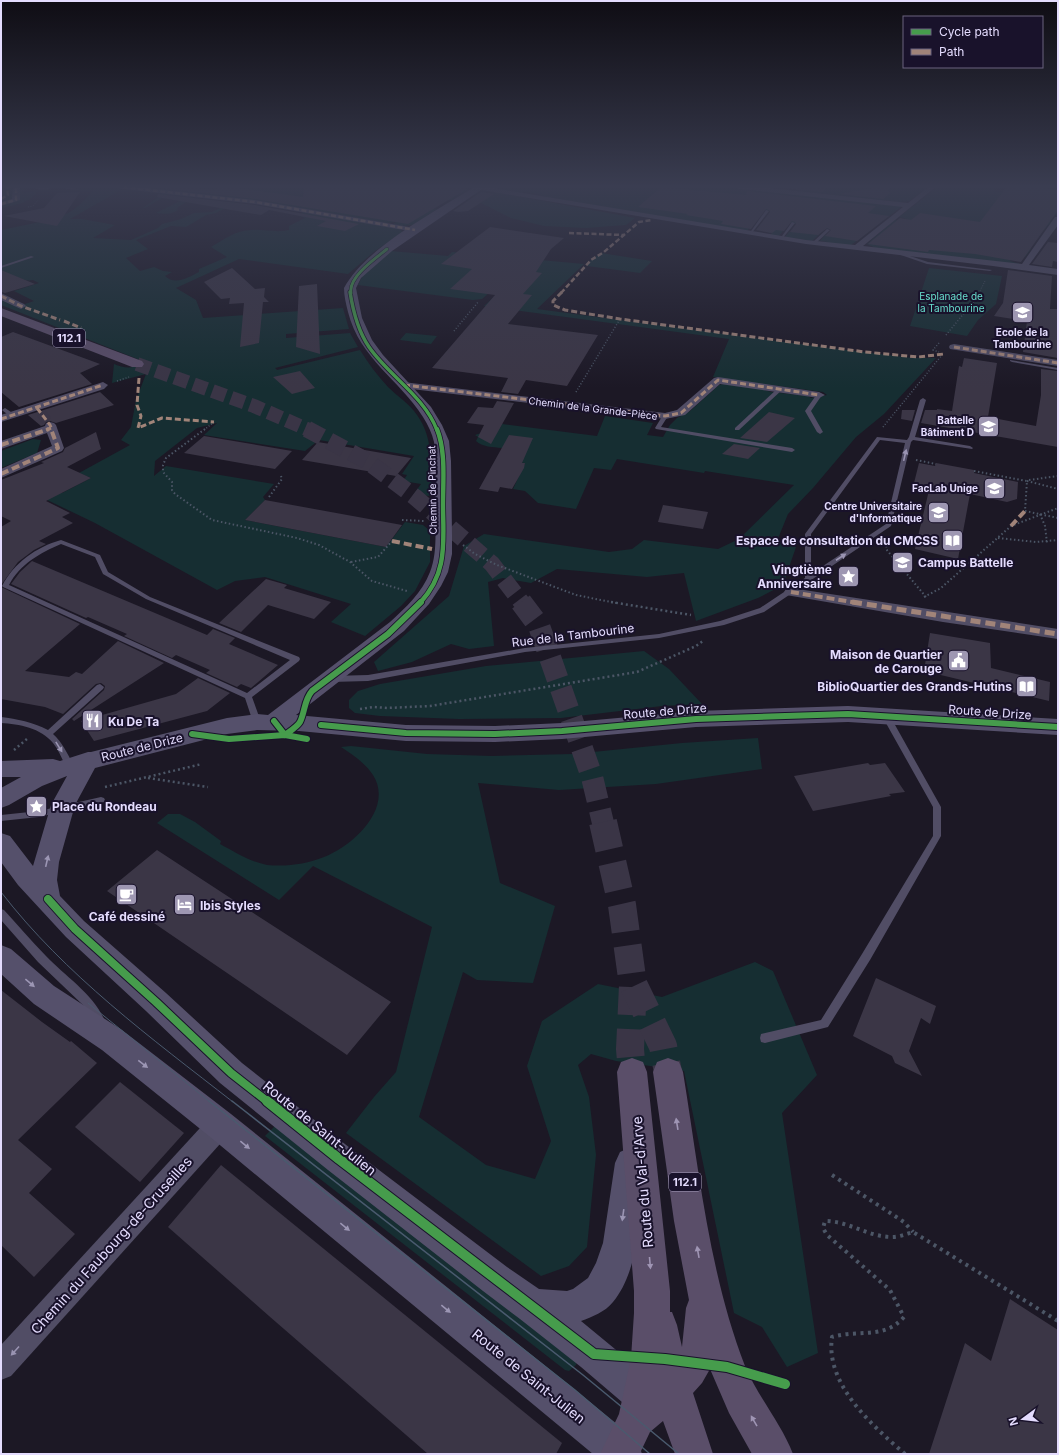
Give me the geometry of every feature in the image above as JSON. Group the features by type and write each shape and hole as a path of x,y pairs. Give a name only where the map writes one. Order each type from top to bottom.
{"main road":[{"name":"Chemin de Pinchat","path":"266,722 329,680 405,618 430,590 437,576 441,563 443,490 441,442 435,424 426,412 368,346 356,319 350,289 355,277 368,263 382,253"},
{"name":"112.1","path":"1,312 136,370"},
{"name":"Route de Drize","path":"79,763 226,726 266,722 406,733 495,734 548,732 652,722 809,714 886,716 1058,727"},
{"path":"1,768 79,763"},
{"path":"1,799 34,780 79,763"},
{"path":"48,899 44,880 46,862 62,809 79,763"},
{"name":"Route de Saint-Julien","path":"4,846 28,878 75,929 156,1002 231,1073 345,1164 594,1354 651,1401 696,1447"},
{"name":"Route de Saint-Julien","path":"1,957 44,995 112,1040 220,1125 621,1453"},
{"name":"Route du Val-d'Arve","path":"632,1072 652,1291 649,1358 651,1401"},
{"name":"112.1","path":"668,1072 686,1188 705,1291"},
{"path":"533,1306 567,1309 585,1302 600,1290 611,1272 620,1243 636,1121"},
{"path":"621,1453 651,1401 694,1362 700,1345 703,1326 705,1291"},
{"path":"705,1291 727,1367 747,1409 774,1454"}],"street":[{"path":"898,253 991,269 1024,267 1058,272"},
{"path":"1024,267 1034,253"},
{"path":"1,296 21,306"},
{"path":"954,347 1058,363"},
{"name":"Chemin de la Grande-Pièce","path":"403,385 664,416 680,413 718,380 819,395"},
{"path":"6,415 39,410 103,385"},
{"path":"1,445 50,427 58,448 1,474"},
{"path":"791,592 943,618 1058,634"},
{"name":"Chemin du Faubourg-de-Cruseilles","path":"1,1366 220,1125"}],"lane":[{"path":"1,267 32,257"},
{"path":"1012,361 1058,368"},
{"path":"737,429 780,389"},
{"path":"819,395 808,411 820,432"},
{"name":"Rue de la Tambourine","path":"329,680 368,678 525,650 659,636 721,623 762,610 889,525 904,458 923,400"},
{"path":"664,416 658,428 792,450"},
{"path":"808,578 808,534 879,438 910,440 970,448"},
{"path":"248,696 296,659 148,598 105,573 98,556 61,542 41,549 10,575 5,586 248,696 266,722"},
{"path":"48,734 100,687"},
{"path":"765,1038 824,1024 866,957 937,836 937,807 886,716"},
{"path":"1,720 20,723 40,729 48,734 79,763"},
{"path":"1,818 25,817 100,800"},
{"path":"1,913 42,959 88,1003 112,1040"}],"path":[{"path":"879,438 885,423 944,354 933,350 976,300 991,269"},
{"path":"454,331 479,301"},
{"path":"569,405 620,319"},
{"path":"103,385 136,370"},
{"path":"214,422 166,458 162,466 162,471 172,482 172,490 176,494 212,520 297,538 319,545 350,562 372,581 409,592"},
{"path":"904,458 936,464"},
{"path":"974,471 1027,481 1058,490"},
{"path":"269,496 282,479 281,476"},
{"path":"1027,481 1058,476"},
{"path":"1027,481 1024,511 1058,518"},
{"path":"920,598 942,588 1011,526 1058,508"},
{"path":"1040,514 1045,526 1047,543"},
{"path":"402,520 414,521"},
{"path":"877,533 887,539 886,549 943,618"},
{"path":"997,538 1011,538 1047,543 1058,540"},
{"path":"350,562 378,557 392,541"},
{"path":"460,542 475,554 497,565 576,595 625,605 694,615"},
{"path":"365,708 430,706 637,672 696,646 712,634 721,623"},
{"path":"100,788 202,764"},
{"path":"145,778 208,787"},
{"path":"832,1175 904,1222 912,1232 1058,1321"},
{"path":"905,1454 856,1408 845,1392 836,1370 830,1346 832,1336 838,1334 888,1330 900,1323 904,1318 899,1302 889,1289 870,1270 837,1245 823,1230 823,1224 825,1220 836,1221 883,1236 893,1237 912,1232"}],"green space":[{"path":"1,253 138,253 126,258 140,271 154,267 163,271 172,272 165,276 169,279 182,280 199,272 199,269 227,257 220,253 373,253 348,274 239,259 176,288 196,300 203,318 343,308 349,329 286,334 286,338 350,333 358,347 275,368 277,370 360,350 380,378 411,407 422,424 429,444 432,496 413,495 421,484 403,481 407,475 402,474 414,456 319,440 305,451 204,435 217,423 197,428 155,461 154,476 166,466 274,484 263,497 265,500 245,520 386,547 405,522 423,525 430,531 430,562 415,591 401,606 365,636 331,622 351,604 265,577 235,581 217,590 95,523 41,497 56,490 62,493 91,478 79,473 130,445 121,440 131,427 136,400 146,374 112,383 114,364 132,367 138,365 141,362 140,360 1,305 1,299 19,306 34,301 14,291 39,283 33,280 25,280 6,274 1,275"},
{"path":"389,253 413,253 448,256 451,253 462,253 584,264 537,309 838,349 913,358 936,358 884,414 856,437 813,488 788,514 777,541 796,547 783,585 758,598 696,621 684,573 647,577 557,569 531,583 503,578 488,582 494,646 469,649 451,644 412,662 378,671 374,662 449,596 464,546 484,534 609,552 632,549 644,540 718,549 739,539 794,485 705,471 704,473 617,459 611,470 594,468 576,509 538,503 525,491 513,489 525,463 514,462 502,448 478,443 476,441 478,437 475,435 500,428 502,424 597,436 605,416 653,423 647,435 663,437 670,425 677,418 690,411 719,385 724,384 761,389 771,392 808,396 811,398 827,395 823,392 713,377 729,339 484,306 511,281 504,280 482,299 473,300 358,285 363,275"},
{"path":"601,253 652,261 640,273 587,266 591,260"},
{"path":"918,253 1028,253 1025,257 1014,255 1010,261 1020,264"},
{"name":"Esplanade de la Tambourine","path":"929,268 1002,276 996,304 978,320 967,336 910,326"},
{"path":"406,333 437,336 431,344 400,340"},
{"path":"33,439 41,440 37,453 1,468 1,451"},
{"path":"644,651 669,669 702,704 662,706 561,718 459,719 380,716 355,713 349,708 349,700 358,691 380,684 486,666"},
{"path":"758,738 762,769 656,784 559,790 478,783 500,883 555,906 533,983 477,980 463,972 419,1117 486,1165 535,1179 551,1141 527,1066 542,1021 598,984 662,997 755,962 773,971 817,1075 782,1113 818,1353 787,1367 762,1327 734,1313 684,1071 616,1061 591,1054 578,1065 589,1097 596,1155 587,1247 569,1266 541,1276 346,1133 396,1072 432,927 313,866 279,900 157,823 168,814 180,814 195,822 221,841 220,844 237,853 261,864 282,866 310,861 335,852 358,835 374,813 378,800 378,788 373,775 363,763 341,747 351,746 427,754 492,756 573,754 682,743"},
{"path":"276,1125 577,1360 576,1365 569,1371 565,1370 265,1136"}],"building":[{"path":"456,253 548,253 536,272 542,273 523,294 532,295 508,324 598,335 567,386 526,380 518,394 501,392 508,378 432,368 495,295 450,289 472,269 441,264"},
{"path":"962,253 1027,253 1021,262"},
{"path":"1040,253 1058,253 1058,262 1053,261 1052,267 1032,264"},
{"path":"232,268 255,289 265,288 264,297 269,302 263,302 259,343 240,347 244,303 229,304 230,298 221,299 204,282"},
{"path":"1,270 35,284 5,293 1,292"},
{"path":"1008,270 1052,276 1050,309 1058,309 1058,358 1023,352 1027,321 994,316 1003,303"},
{"path":"317,284 320,354 296,347 299,286"},
{"path":"13,332 100,364 80,373 92,384 19,407 1,392 1,337"},
{"path":"964,358 997,363 988,417 1036,426 1041,395 1041,369 1058,371 1058,447 921,423 925,410 937,409 952,411 959,366 962,367"},
{"path":"300,371 315,388 292,394 273,377"},
{"path":"100,392 114,405 56,423 50,421 46,422 41,426 28,415"},
{"path":"497,401 514,403 491,444 478,437 484,425 467,423 478,407 493,408"},
{"path":"902,410 915,410 912,421 901,419"},
{"path":"769,412 795,418 767,442 740,438"},
{"path":"96,432 101,449 67,467 91,478 46,501 70,513 62,517 73,523 39,541 46,544 34,550 18,562 1,585 1,527 11,521 1,516 1,480 44,463 41,462 63,452 65,448"},
{"path":"509,435 533,438 522,463 525,463 524,468 512,489 500,487 498,492 479,489"},
{"path":"204,436 292,451 275,469 184,453"},
{"path":"318,442 411,458 396,476 302,460"},
{"path":"734,444 760,448 748,459 722,454"},
{"path":"919,463 935,466 936,463 974,470 974,473 1018,482 1017,499 1007,502 970,494 958,559 915,549 930,486 914,483"},
{"path":"265,500 402,525 386,547 245,520"},
{"path":"663,505 708,512 703,529 658,522"},
{"path":"32,561 207,635 213,629 235,638 229,644 278,665 251,688 241,684 237,687 206,673 210,670 176,655 172,658 124,636 127,634 88,617 86,618 11,584 20,572"},
{"path":"266,579 287,585 284,588 331,602 314,619 268,605 241,632 219,623"},
{"path":"1,587 80,624 25,671 69,677 76,672 82,674 118,641 164,663 74,721 72,719 104,690 105,686 101,683 96,684 63,714 45,707 1,699"},
{"name":"Maison de Quartier de Carouge","path":"930,633 990,643 991,668 1050,682 1049,701 924,671"},
{"path":"198,678 230,693 207,711 94,741 81,721 176,694"},
{"path":"868,763 870,765 885,763 905,792 889,794 891,796 813,811 794,776"},
{"path":"157,850 391,1002 347,1055 107,891"},
{"path":"876,978 936,1006 930,1024 921,1018 909,1051 922,1076 895,1063 892,1056 853,1036"},
{"path":"1,990 42,1022 70,1042 71,1041 97,1063 18,1140 52,1169 29,1193 75,1234 34,1277 1,1245"},
{"path":"120,1082 184,1133 140,1182 75,1127"},
{"path":"221,1165 562,1443 556,1454 428,1454 168,1227"},
{"path":"1010,1299 1058,1330 1058,1454 929,1454 965,1343 991,1361"}],"tunnel":[{"path":"137,364 254,406 308,430"},
{"path":"41,413 50,425"},
{"path":"308,430 367,461 415,497 492,564 522,603"},
{"path":"521,602 539,626 592,777 603,823"},
{"path":"603,822 622,905 633,985 630,1049 632,1072"},
{"path":"634,986 663,1046 668,1072"}],"tram line":[{"path":"1,892 26,922 81,978 140,1029 233,1102"},
{"path":"88,1003 210,1102"},
{"path":"209,1101 575,1390 650,1454"},
{"path":"232,1101 583,1375 679,1454"}],"marked path":[{"path":"603,253 591,260 553,301 553,305 565,310 620,319 865,352 918,357 944,354"},
{"path":"1,296 21,306 60,320"},
{"path":"64,321 81,328"},
{"path":"954,347 1058,363"},
{"path":"139,378 137,405 141,416 138,428 162,418 214,422"},
{"path":"404,385 665,416 681,413 718,380 819,395"},
{"path":"1,419 103,385"},
{"path":"1,474 58,448 50,425 37,408"},
{"path":"1,445 51,428"},
{"path":"1011,526 1025,511"},
{"path":"392,541 432,549"},
{"path":"791,592 1058,634"}],"cycle path":[{"path":"274,721 285,735 296,726 301,719 309,694 316,687 388,634 424,598 433,585 439,571 443,555 443,475 439,433 435,424 420,403 384,366 368,346 358,326 354,311 350,289 360,271 382,253"},
{"path":"321,725 406,733 495,734 562,731 696,719 848,714 1058,727"},
{"path":"192,734 229,739 285,735 307,739"},
{"path":"48,899 75,929 156,1002 231,1073 339,1159 594,1354 665,1359 727,1367 785,1384"}],"place":[{"name":"Ecole de la Tambourine","path":"1022,312"},
{"name":"Battelle Bâtiment D","path":"989,426"},
{"name":"FacLab Unige","path":"994,488"},
{"name":"Centre Universitaire d'Informatique","path":"938,512"},
{"name":"Espace de consultation du CMCSS","path":"953,540"},
{"name":"Campus Battelle","path":"903,562"},
{"name":"Vingtième Anniversaire","path":"848,576"},
{"name":"Maison de Quartier de Carouge","path":"958,661"},
{"name":"BiblioQuartier des Grands-Hutins","path":"1027,686"},
{"name":"Ku De Ta","path":"93,721"},
{"name":"Place du Rondeau","path":"37,806"},
{"name":"Café dessiné","path":"127,895"},
{"name":"Ibis Styles","path":"184,905"}]}
